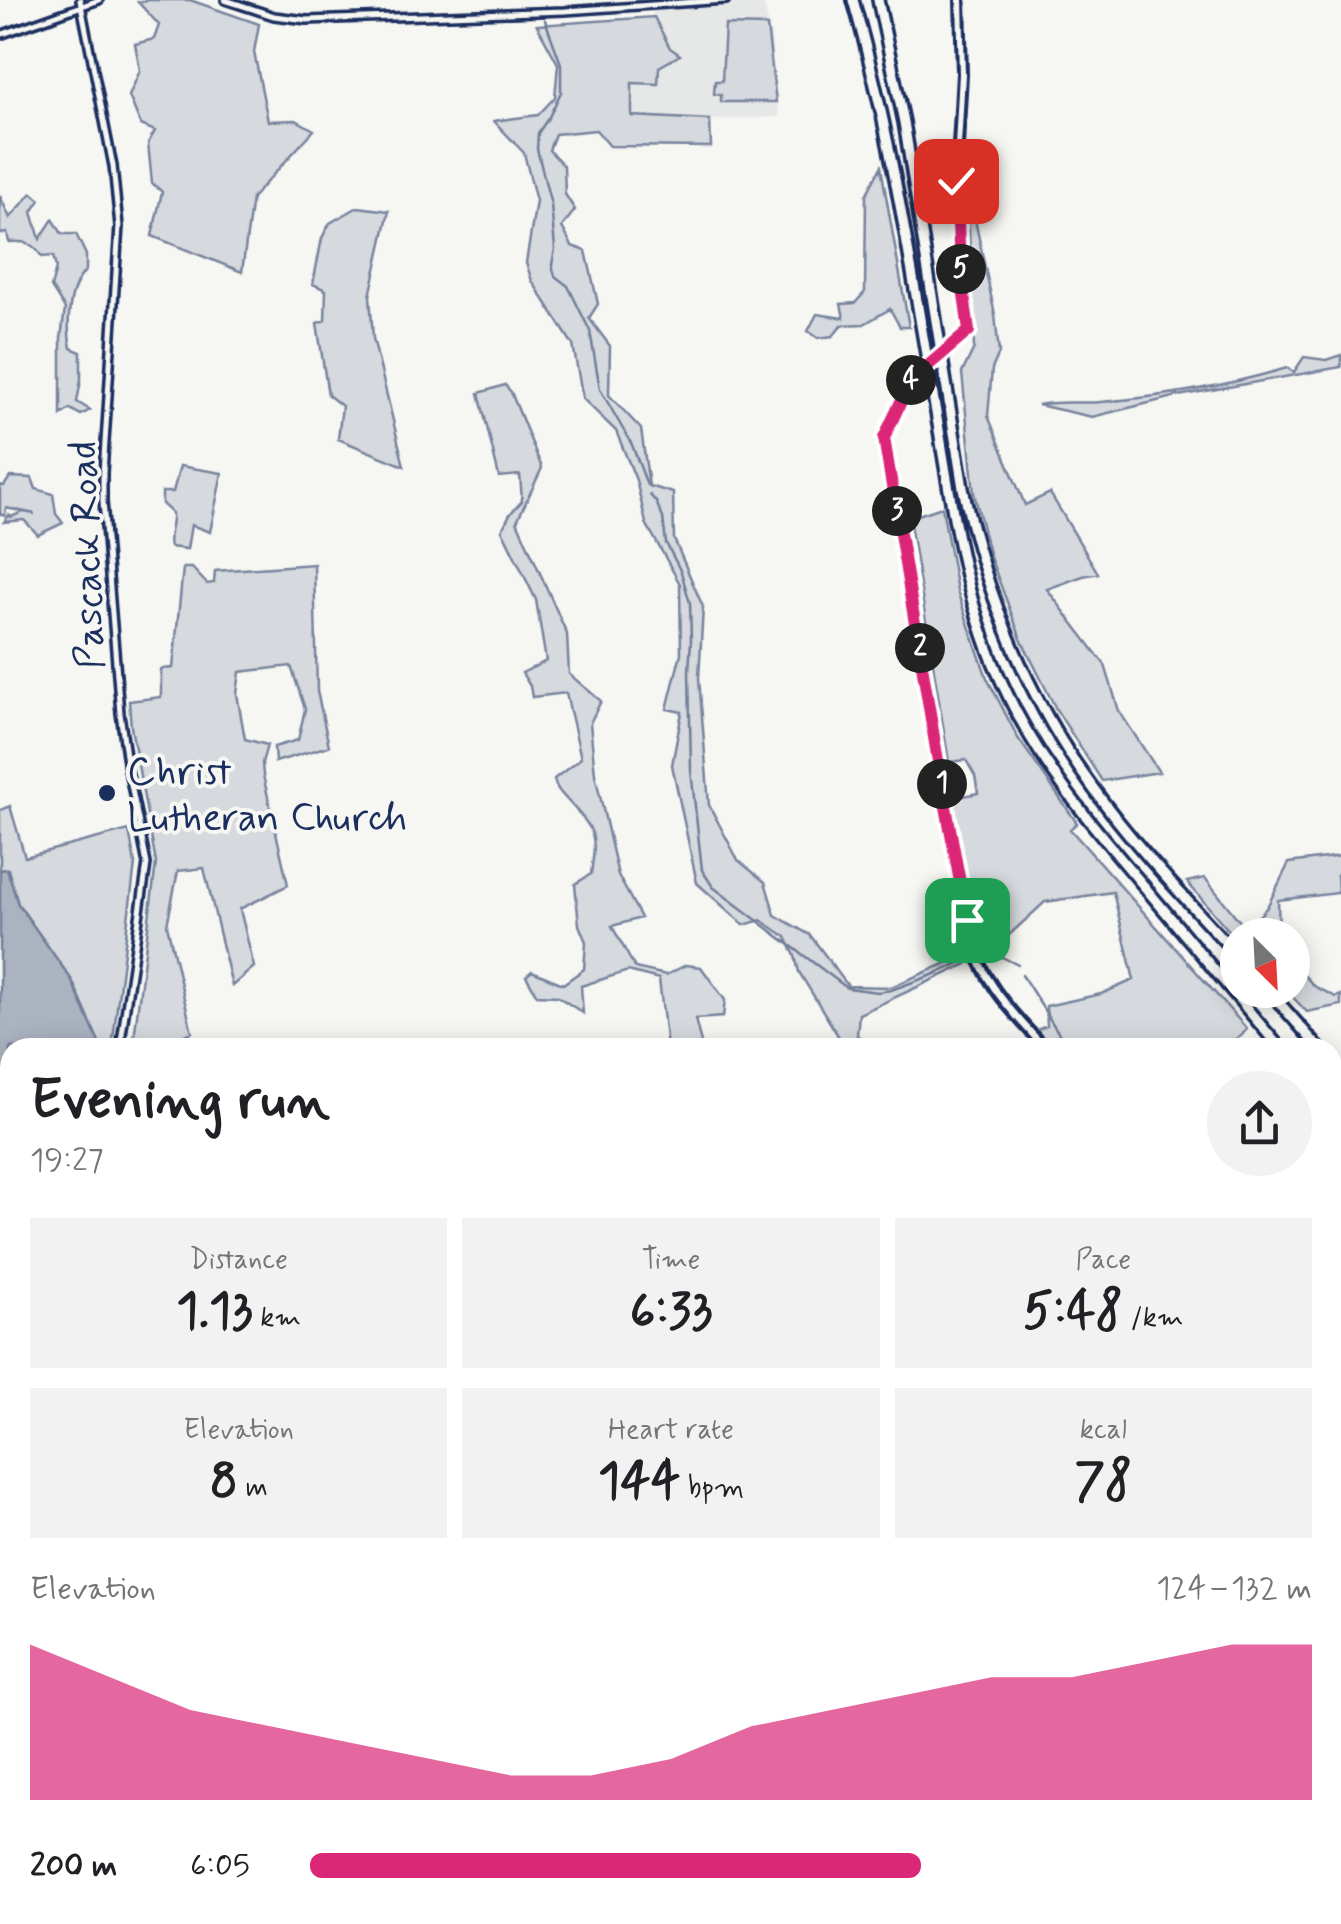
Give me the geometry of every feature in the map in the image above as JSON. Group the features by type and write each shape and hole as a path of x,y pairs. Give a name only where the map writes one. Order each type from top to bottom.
{"highway":[{"path":"854,0 890,152 959,546 995,668 1030,736 1064,789 1272,1038"},
{"path":"878,0 904,122 963,488 998,608 1039,701 1092,786 1138,845 1220,936"},
{"path":"1284,1008 1309,1038"}],"main road":[{"path":"960,0 962,74 956,181 960,266 969,331 907,385 884,438 969,933 975,955 993,988 1036,1038"}],"street":[{"path":"0,34 80,2 98,0"},
{"path":"225,0 274,16 306,20 551,12 726,0"},
{"name":"Pascack Road","path":"80,2 118,206 103,501 120,714 147,864 121,1038"}],"shaded area":[{"path":"190,0 259,24 254,52 268,121 296,120 314,130 252,198 242,272 152,236 162,192 152,183 148,143 155,131 141,125 129,96 140,70 135,44 154,39 159,25 138,2"},
{"path":"763,0 779,117 632,117 631,83 658,84 659,67 670,48 649,6"},
{"path":"654,17 670,48 680,55 659,67 658,84 632,83 632,116 710,120 711,147 610,146 596,130 555,134 549,150 564,166 565,194 575,210 562,227 572,246 586,251 598,304 589,318 610,346 609,395 641,429 649,486 673,493 674,539 703,607 699,678 709,805 738,860 765,882 775,915 810,935 848,986 891,987 961,957 967,964 859,1014 857,1035 860,1038 839,1038 799,972 786,937 761,920 744,925 697,883 672,765 682,712 667,709 681,653 680,584 646,523 636,480 616,431 583,399 573,345 532,281 526,263 536,201 524,153 494,121 538,115 555,97 558,64 537,25"},
{"path":"725,25 767,26 776,102 721,102 721,95 714,94 715,81 722,81"},
{"path":"881,167 909,327 900,327 890,309 864,324 842,325 833,336 818,338 808,331 817,314 844,318 841,304 855,303 865,292 866,195"},
{"path":"967,181 995,315 999,353 992,369 988,416 1025,505 1050,493 1098,573 1047,589 1105,665 1119,711 1159,772 1102,781 1057,711 1021,639 990,557 974,493 962,373 974,348"},
{"path":"32,193 40,200 32,212 40,239 53,219 62,234 76,234 86,255 86,270 75,287 69,318 71,348 81,352 77,402 90,410 81,415 70,409 61,415 65,309 51,287 56,268 53,256 42,257 32,246 9,242 7,233 0,234 0,196 10,218"},
{"path":"358,207 389,211 370,296 373,338 404,466 338,439 342,406 328,395 317,323 325,320 326,290 313,284 322,238 330,223"},
{"path":"1341,355 1341,367 1178,396 1092,417 1038,405 1171,394 1287,368 1294,372 1304,357 1326,360"},
{"path":"505,385 511,392 542,468 517,521 567,634 569,674 601,701 590,723 595,774 618,875 641,918 612,926 635,968 666,975 686,965 701,967 725,1000 723,1017 695,1019 700,1038 666,1038 659,979 628,971 581,986 583,1013 557,996 537,995 526,976 532,971 563,984 584,969 586,942 579,925 575,884 591,874 594,849 588,826 554,779 581,758 566,693 532,697 522,673 546,661 536,600 502,530 522,501 520,475 499,477 479,393"},
{"path":"180,466 222,473 210,532 191,525 187,549 170,547 172,513 162,504 162,492 173,492"},
{"path":"10,477 32,478 36,489 53,494 56,514 63,523 38,535 24,520 4,522 9,515 35,514 6,508 5,516 0,514 0,485 4,486"},
{"path":"942,507 957,591 987,678 1018,738 1077,823 1070,829 1220,998 1220,1008 1228,1008 1247,1029 1241,1036 1036,1038 1031,1032 1047,1026 1046,1006 1101,994 1134,980 1113,892 1045,902 996,947 965,912 944,800 978,793 975,776 966,760 949,762 909,518"},
{"path":"314,564 317,691 329,746 275,762 274,747 298,740 305,709 291,666 240,672 237,694 245,739 267,745 263,775 288,885 240,909 254,967 232,986 204,868 178,871 167,925 192,1032 179,1038 134,1038 156,863 129,701 161,697 161,669 173,668 183,568 192,568 207,584 214,583 215,571"},
{"path":"10,806 25,857 129,830 135,864 113,1038 97,1038 73,982 18,904 8,869 0,870 0,810"},
{"path":"1341,856 1338,893 1278,900 1279,918 1257,918 1267,907 1289,863"},
{"path":"7,869 18,904 71,979 97,1038 0,1038 0,870"},
{"path":"1205,878 1237,918 1220,920 1187,882"},
{"path":"1310,982 1336,997 1341,995 1341,1005 1307,1012 1303,1008 1310,1008"}],"waterway":[{"path":"545,20 561,64 561,92 538,133 537,149 551,205 555,249 552,265 555,276 568,286 590,331 600,389 632,445 647,485"},
{"path":"650,495 663,518 666,543 681,572 690,603 691,770 702,870 713,887 847,988 891,990 971,960"},
{"path":"984,959 1002,957 1018,965"},
{"path":"1022,975 1062,1038"}],"place":[{"name":"Christ Lutheran Church","path":"107,793"}],"route":[{"path":"956,181 960,266 969,331 911,380 884,438 967,920"}]}
